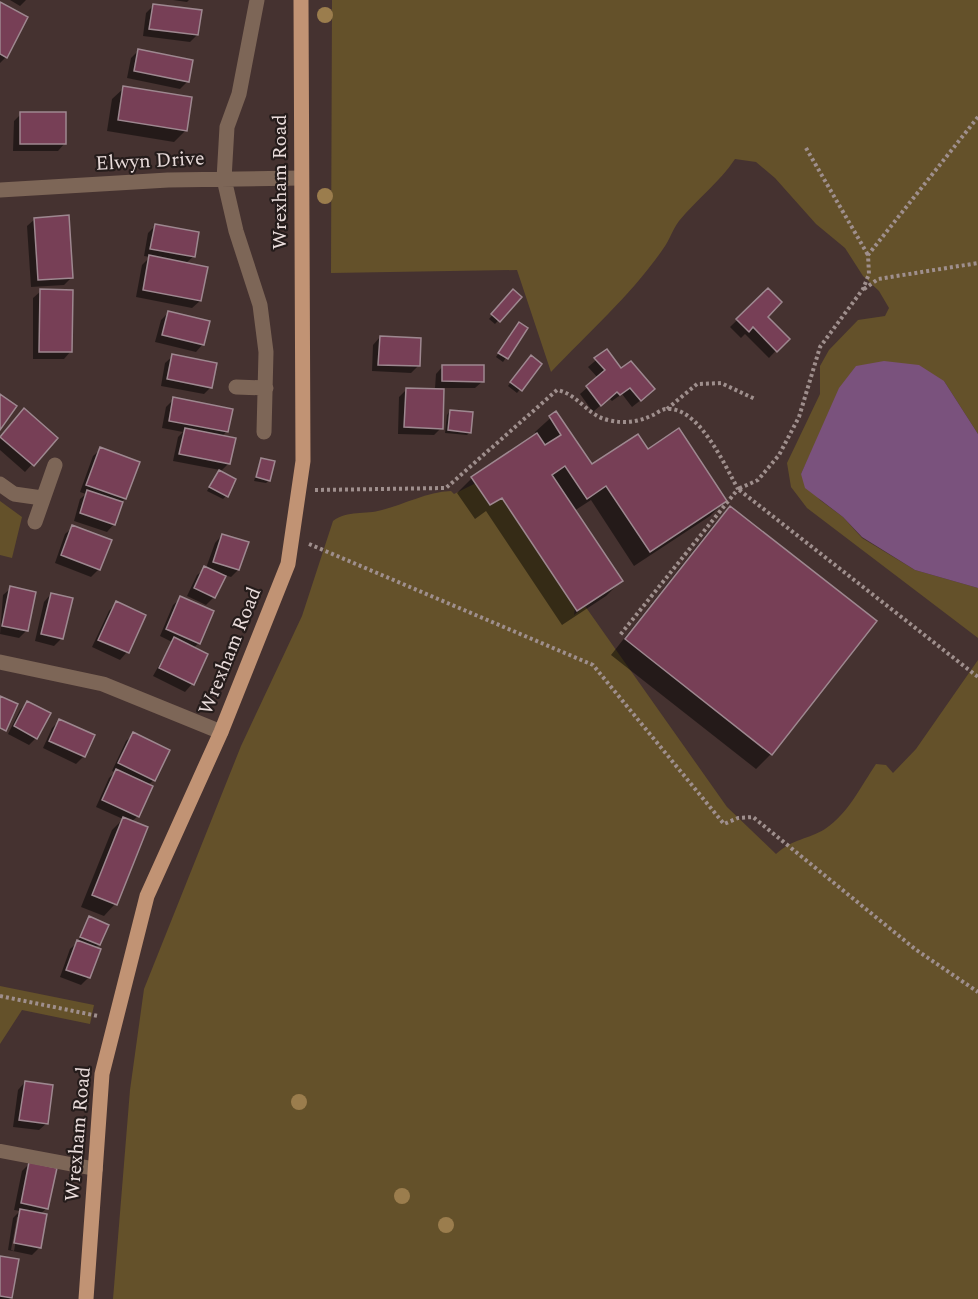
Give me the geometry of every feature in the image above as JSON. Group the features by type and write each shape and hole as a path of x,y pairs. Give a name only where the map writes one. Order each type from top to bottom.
{"main road":[{"name":"Wrexham Road","path":"86,1299 102,1074 147,896 221,732 288,564 303,461 301,0"}],"street":[{"path":"257,0 242,84 227,128 224,179 236,231 260,305 266,352 264,432"},
{"name":"Elwyn Drive","path":"0,190 224,179 301,178"},
{"path":"236,387 266,388"},
{"path":"35,522 55,465"},
{"path":"0,484 14,494 42,498"},
{"path":"0,662 103,684 221,732"}],"lane":[{"path":"0,1151 96,1169"}],"path":[{"path":"868,255 978,117"},
{"path":"806,148 868,255 869,274 863,290"},
{"path":"620,635 738,489 758,480 779,455 799,417 820,346 863,290 878,279 978,263"},
{"path":"299,490 446,488 557,390 568,392 599,418 626,423 641,421 666,409 697,384 721,383 755,399"},
{"path":"666,409 694,421 707,435 738,489 978,677"},
{"path":"292,537 593,665 724,824 738,818 753,817 915,949 978,992"},
{"path":"0,996 116,1019"}],"shaded area":[{"path":"332,0 978,0 978,434 944,381 819,436 801,474 820,500 843,517 862,538 915,570 978,588 978,638 807,508 791,487 787,463 820,394 820,366 829,350 858,320 885,316 889,308 879,291 863,276 845,248 816,224 775,178 756,162 735,159 679,221 665,246 638,281 551,372 517,270 331,273"},
{"path":"884,361 919,365 944,381 978,434 978,588 915,570 862,537 843,517 805,488 801,474 839,388 856,366"},
{"path":"476,483 490,505 502,498 575,608 574,615 585,606 727,807 776,854 789,845 825,829 841,816 876,764 886,765 893,773 916,749 978,660 978,1299 113,1299 130,1090 144,989 241,746 302,616 333,521 345,515 382,510 433,494 451,491 454,494"},
{"path":"0,501 22,517 12,558 0,555"},
{"path":"0,986 94,1005 90,1024 22,1010 0,1044"}],"building":[{"path":"0,2 28,17 7,58 0,54"},
{"path":"153,4 202,10 198,35 149,29"},
{"path":"138,49 193,60 189,82 134,71"},
{"path":"123,86 192,97 187,131 118,120"},
{"path":"20,112 66,112 66,144 20,144"},
{"path":"69,215 73,278 38,280 34,218"},
{"path":"155,224 199,232 195,257 150,249"},
{"path":"149,255 208,267 201,301 143,290"},
{"path":"768,288 782,302 768,317 790,339 777,352 753,327 749,332 736,319"},
{"path":"40,289 73,290 72,352 39,352"},
{"path":"513,289 522,297 500,322 491,314"},
{"path":"168,311 210,321 204,345 162,335"},
{"path":"519,322 528,328 508,359 498,353"},
{"path":"380,336 421,338 420,366 378,365"},
{"path":"607,349 621,368 631,361 655,389 641,401 630,388 620,395 617,392 601,406 586,386 605,370 594,358"},
{"path":"172,354 217,363 212,388 167,379"},
{"path":"531,355 542,364 522,391 510,382"},
{"path":"442,365 484,365 484,382 442,381"},
{"path":"406,388 444,389 443,429 404,427"},
{"path":"0,394 17,406 0,430"},
{"path":"173,397 233,409 228,432 169,421"},
{"path":"24,408 58,438 34,466 0,437"},
{"path":"450,410 473,412 471,433 448,430"},
{"path":"556,411 592,464 638,434 648,449 679,428 727,501 650,552 606,486 587,499 565,466 552,475 623,581 577,611 502,498 490,505 471,477 537,433 545,445 561,435 549,416"},
{"path":"185,428 236,438 230,464 179,454"},
{"path":"100,447 140,462 126,499 86,485"},
{"path":"261,458 275,461 270,481 256,477"},
{"path":"219,470 236,479 228,497 209,487"},
{"path":"87,490 123,502 115,525 80,513"},
{"path":"730,506 877,621 772,755 625,639"},
{"path":"72,525 112,540 100,570 61,555"},
{"path":"222,534 249,542 239,570 213,562"},
{"path":"204,566 226,576 215,598 194,588"},
{"path":"10,586 36,592 28,631 2,626"},
{"path":"51,593 73,598 63,639 41,634"},
{"path":"180,596 214,611 200,644 166,629"},
{"path":"116,601 146,615 129,653 98,640"},
{"path":"174,637 208,654 194,685 159,668"},
{"path":"0,696 18,704 6,731 0,728"},
{"path":"27,701 51,713 37,739 14,726"},
{"path":"59,719 95,735 85,757 49,741"},
{"path":"133,732 170,750 155,781 118,763"},
{"path":"116,769 153,786 139,817 102,800"},
{"path":"123,817 148,827 117,905 92,895"},
{"path":"89,916 109,925 100,945 80,937"},
{"path":"77,940 101,949 90,978 66,970"},
{"path":"25,1081 53,1085 48,1124 19,1120"},
{"path":"29,1162 57,1168 48,1209 21,1203"},
{"path":"20,1209 47,1214 41,1248 14,1243"},
{"path":"0,1256 19,1259 12,1298 0,1296"}]}
